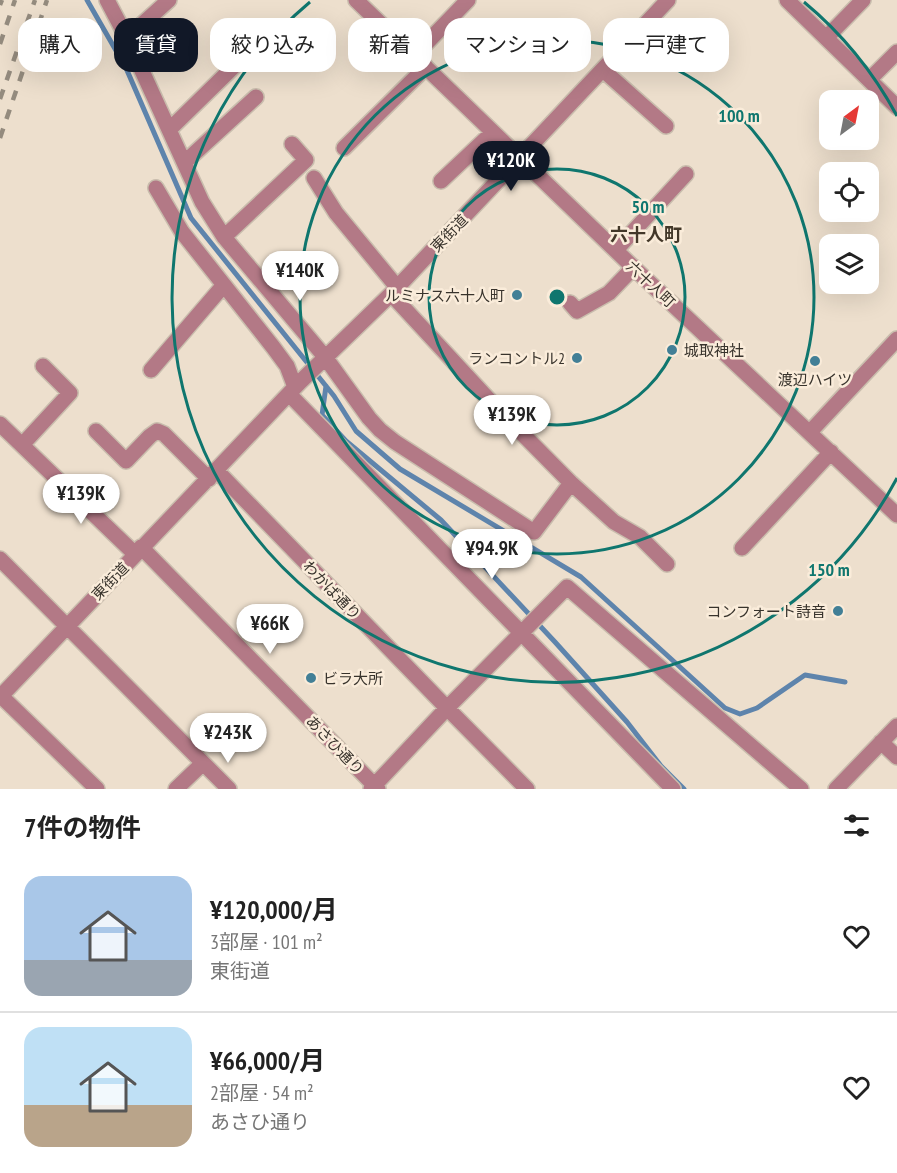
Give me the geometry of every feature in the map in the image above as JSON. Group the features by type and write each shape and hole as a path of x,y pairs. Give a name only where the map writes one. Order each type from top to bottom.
{"street":[{"path":"107,0 116,18"},
{"path":"149,18 169,0"},
{"name":"六十人町","path":"356,0 375,18"},
{"path":"432,37 468,0"},
{"name":"東街道","path":"651,18 668,0"},
{"path":"787,0 897,106"},
{"path":"826,38 863,0"},
{"path":"870,80 897,52"},
{"name":"東街道","path":"0,696 323,359 394,290 603,70"},
{"path":"143,72 202,202 224,237 380,430 534,532 571,483"},
{"path":"170,129 228,72"},
{"path":"344,148 422,72"},
{"name":"六十人町","path":"430,72 633,267 892,510"},
{"path":"605,72 666,126"},
{"path":"185,162 256,97"},
{"path":"441,181 492,133"},
{"path":"224,237 306,160 292,144"},
{"path":"616,250 686,174"},
{"path":"314,178 336,213 394,290 492,403 571,483 614,522 640,537 667,564"},
{"path":"156,188 182,232 273,347 286,366 295,388 673,789"},
{"path":"570,303 577,311 609,293 633,267"},
{"path":"151,370 223,285"},
{"path":"810,432 897,339"},
{"path":"22,445 70,393 43,366"},
{"name":"あさひ通り","path":"0,424 138,551 374,788"},
{"name":"わかば通り","path":"96,431 126,461 157,431 165,434 213,475 527,789"},
{"path":"742,549 831,452"},
{"path":"892,510 897,493"},
{"path":"0,559 229,789"},
{"path":"374,788 447,708 567,587 801,789"},
{"path":"0,696 97,789"},
{"path":"836,789 897,726"},
{"path":"881,742 897,757"},
{"path":"176,789 203,763"}],"waterway":[{"path":"87,0 126,68 191,218 334,396 356,431 400,469 581,577 725,708 740,714 757,708 805,675 845,682"},
{"path":"326,386 322,415 346,441 441,520 555,642 627,722 661,766 684,789"}],"railway":[{"path":"0,5 2,0"},
{"path":"0,44 15,0"},
{"path":"0,99 35,0"},
{"path":"0,138 47,0"}],"place":[{"name":"ルミナス六十人町","path":"517,295"},
{"name":"城取神社","path":"672,350"},
{"name":"ランコントル2","path":"577,358"},
{"name":"渡辺ハイツ","path":"815,361"},
{"name":"コンフォート詩音","path":"838,611"},
{"name":"ビラ大所","path":"311,678"}],"district":[{"name":"六十人町","path":"646,234"}]}
